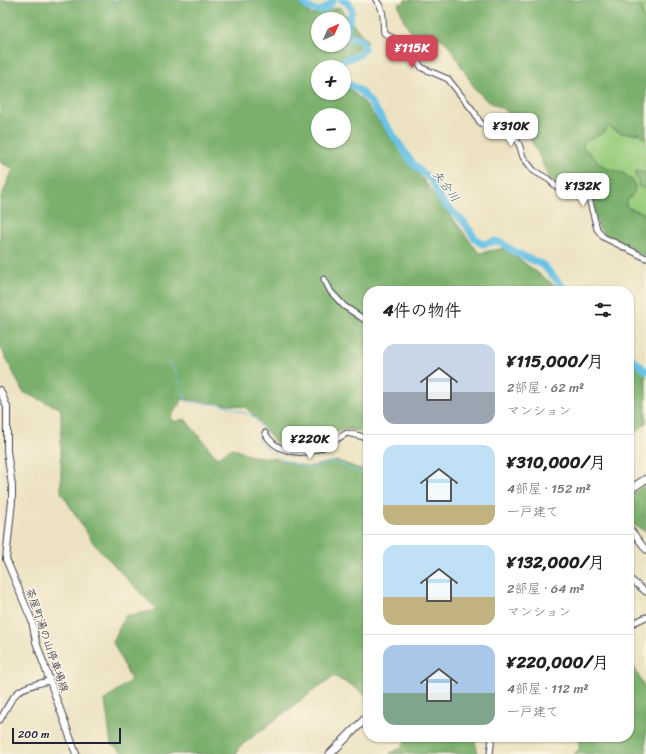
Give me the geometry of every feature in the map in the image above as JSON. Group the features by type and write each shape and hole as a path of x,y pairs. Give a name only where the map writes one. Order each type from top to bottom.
{"highway":[{"path":"634,487 646,479"},
{"path":"330,754 363,721"}],"main road":[{"name":"茶屋町湯の山停車場線","path":"0,390 7,407 7,451 12,486 12,501 6,559 32,621 36,642 76,754"}],"street":[{"path":"376,0 384,17 384,33 408,47 422,68 448,79 482,124 492,130 507,132 515,137 523,157 534,171 548,179 557,187 579,192 587,197 590,202 597,229 603,236 646,258"},
{"path":"324,279 332,292 344,306 363,319"},
{"path":"265,433 270,442 282,449 300,454 325,446 347,433 363,437"},
{"path":"634,534 646,550"},
{"path":"634,582 646,592"},
{"path":"634,623 646,617"},
{"path":"0,720 12,698 23,687 49,681"},
{"path":"490,754 491,742"}],"green space":[{"path":"0,0 293,0 311,14 311,52 351,52 351,21 368,42 341,60 311,60 311,100 351,100 351,90 363,101 479,253 504,248 555,286 363,286 363,432 345,429 294,449 275,442 258,420 245,407 183,399 171,416 173,422 185,419 217,458 232,448 251,456 273,458 307,467 338,461 363,470 363,693 351,685 333,676 238,748 237,754 125,754 111,744 105,700 131,680 113,642 125,616 157,610 94,544 61,492 61,409 23,392 0,346 0,200 13,169 0,162"},
{"path":"405,0 605,0 628,8 642,6 643,8 641,12 646,21 646,139 639,133 621,133 607,126 605,132 586,141 583,144 583,147 605,168 623,173 632,180 635,185 633,194 626,202 626,206 646,215 646,257 606,237 599,228 590,197 558,185 549,178 525,129 505,110 487,101 475,89 448,44 440,38 424,39 411,32 404,21 398,4 404,3"},
{"path":"605,0 646,0 646,21 643,18 640,6 631,7"},
{"path":"339,7 343,12 322,12"},
{"path":"607,126 621,133 639,133 646,139 646,215 626,206 626,202 633,194 635,189 626,175 605,168 583,147 584,142 601,133"},
{"path":"636,171 646,173 646,191 644,188 639,187 638,181 635,177"},
{"path":"634,358 646,369 646,423 634,434"},
{"path":"646,485 646,532 634,525 634,493"},
{"path":"635,669 646,690 646,754 574,754 579,749 579,742 634,742"},
{"path":"405,742 475,742 478,753 390,754 400,749"}],"waterway":[{"path":"107,12 116,0"},
{"name":"矢合川","path":"300,0 308,7 318,11 328,6 334,0"},
{"name":"矢合川","path":"342,0 348,3 352,10 345,36 348,38 359,38 364,49 359,55 344,60"},
{"name":"矢合川","path":"351,85 358,89 369,100 413,164 431,180 443,203 464,222 480,243 483,244 496,241 502,243 513,251 543,265 562,286"},
{"name":"矢合川","path":"634,360 646,371"},
{"path":"167,362 175,370 186,401 220,404 253,416 264,431 257,439 274,454 284,460 306,468 336,462 351,469 363,472"},
{"path":"634,588 646,596"}]}
